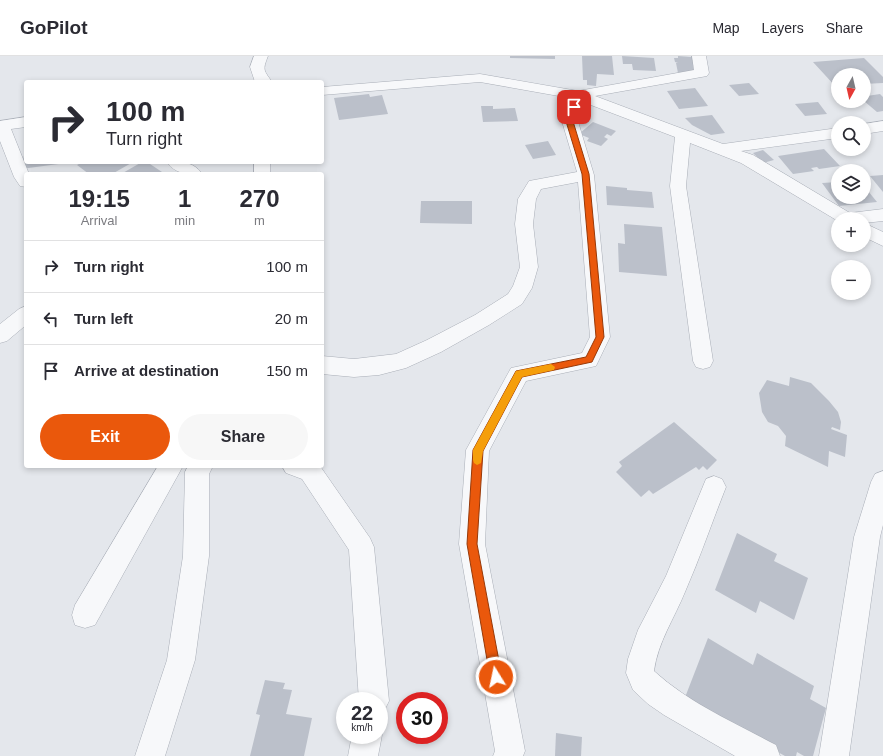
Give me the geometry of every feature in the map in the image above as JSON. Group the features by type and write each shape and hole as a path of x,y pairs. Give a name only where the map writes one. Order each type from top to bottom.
{"street":[{"path":"261,56 257,67 261,80"},
{"path":"578,95 702,73 699,56"},
{"path":"324,92 480,78 578,95 747,159 835,212"},
{"path":"508,756 510,751 472,544 478,450 519,374 589,360 600,337 586,174 569,118 578,95"},
{"path":"24,122 1,126 24,180"},
{"path":"871,128 883,126"},
{"path":"683,134 678,186 703,361"},
{"path":"722,149 831,134"},
{"path":"10,147 24,144"},
{"path":"178,164 191,172"},
{"path":"324,365 360,367 379,366 399,362 434,346 482,320 515,299 522,288 529,267 524,224 527,199 535,185 586,174"},
{"path":"871,216 883,215"},
{"path":"871,233 883,240"},
{"path":"0,335 24,316"},
{"path":"85,615 170,468"},
{"path":"150,756 181,660 196,556 196,472 199,468"},
{"path":"300,468 310,471 361,547 373,692"},
{"path":"834,756 867,537 883,482"},
{"path":"714,487 675,585 652,630 640,667 640,673 643,680 658,694 674,705 765,756"},
{"path":"363,756 365,744"}],"building":[{"path":"510,56 555,56 555,59 510,58"},
{"path":"582,56 612,56 614,75 597,74 596,86 587,85 587,80 583,80"},
{"path":"622,56 654,58 656,71 633,70 632,64 623,64"},
{"path":"678,56 692,57 695,74 678,73 676,63 678,63 675,62 674,58 678,58"},
{"path":"864,58 883,77 883,83 871,84 871,68 831,68 831,82 813,62"},
{"path":"749,83 759,94 739,96 729,85"},
{"path":"695,88 708,106 679,109 667,91"},
{"path":"369,94 370,97 382,95 388,114 339,120 334,98"},
{"path":"880,94 883,97 883,111 877,112 871,107 871,95"},
{"path":"818,102 827,114 805,116 795,104"},
{"path":"481,106 493,106 493,109 515,108 518,121 483,122"},
{"path":"712,115 725,133 711,135 692,125 685,118"},
{"path":"593,122 616,131 611,136 607,134 604,137 608,139 601,146 587,141 589,138 579,134"},
{"path":"548,141 556,155 533,159 525,145"},
{"path":"824,149 838,164 831,164 831,167 819,169 817,167 811,168 814,171 793,174 778,156"},
{"path":"763,150 774,160 763,163 753,153"},
{"path":"24,156 24,164 58,164 21,169"},
{"path":"130,164 116,172 86,172 77,165"},
{"path":"138,164 150,164 162,172 124,172"},
{"path":"883,175 883,192 871,177 871,176"},
{"path":"831,182 831,195 822,183"},
{"path":"606,186 627,188 627,190 652,192 654,208 607,205"},
{"path":"871,195 877,202 871,203"},
{"path":"421,201 472,201 472,224 420,223"},
{"path":"838,204 858,204 839,206"},
{"path":"624,224 662,227 667,276 619,272 618,243 625,244"},
{"path":"790,377 811,383 838,412 841,422 840,430 832,427 831,429 847,435 845,457 829,451 828,467 785,446 786,436 778,426 768,422 762,412 759,393 767,380 789,386"},
{"path":"674,422 717,460 707,470 703,466 699,470 696,467 653,494 649,490 641,497 616,472 622,466 619,462"},
{"path":"737,533 777,554 774,561 808,578 794,620 760,601 756,613 715,590"},
{"path":"708,638 753,665 757,653 814,686 810,699 826,708 813,756 804,756 797,752 796,756 785,756 684,700"},
{"path":"265,680 285,683 283,689 292,690 286,714 312,718 304,756 250,756 260,715 256,714"},
{"path":"556,733 582,737 581,756 555,756"}],"slow traffic":[{"path":"477,460 478,450 519,374 551,367"}],"route":[{"path":"496,677 472,544 478,450 519,374 589,360 600,337 586,174 569,118 574,107"}]}
